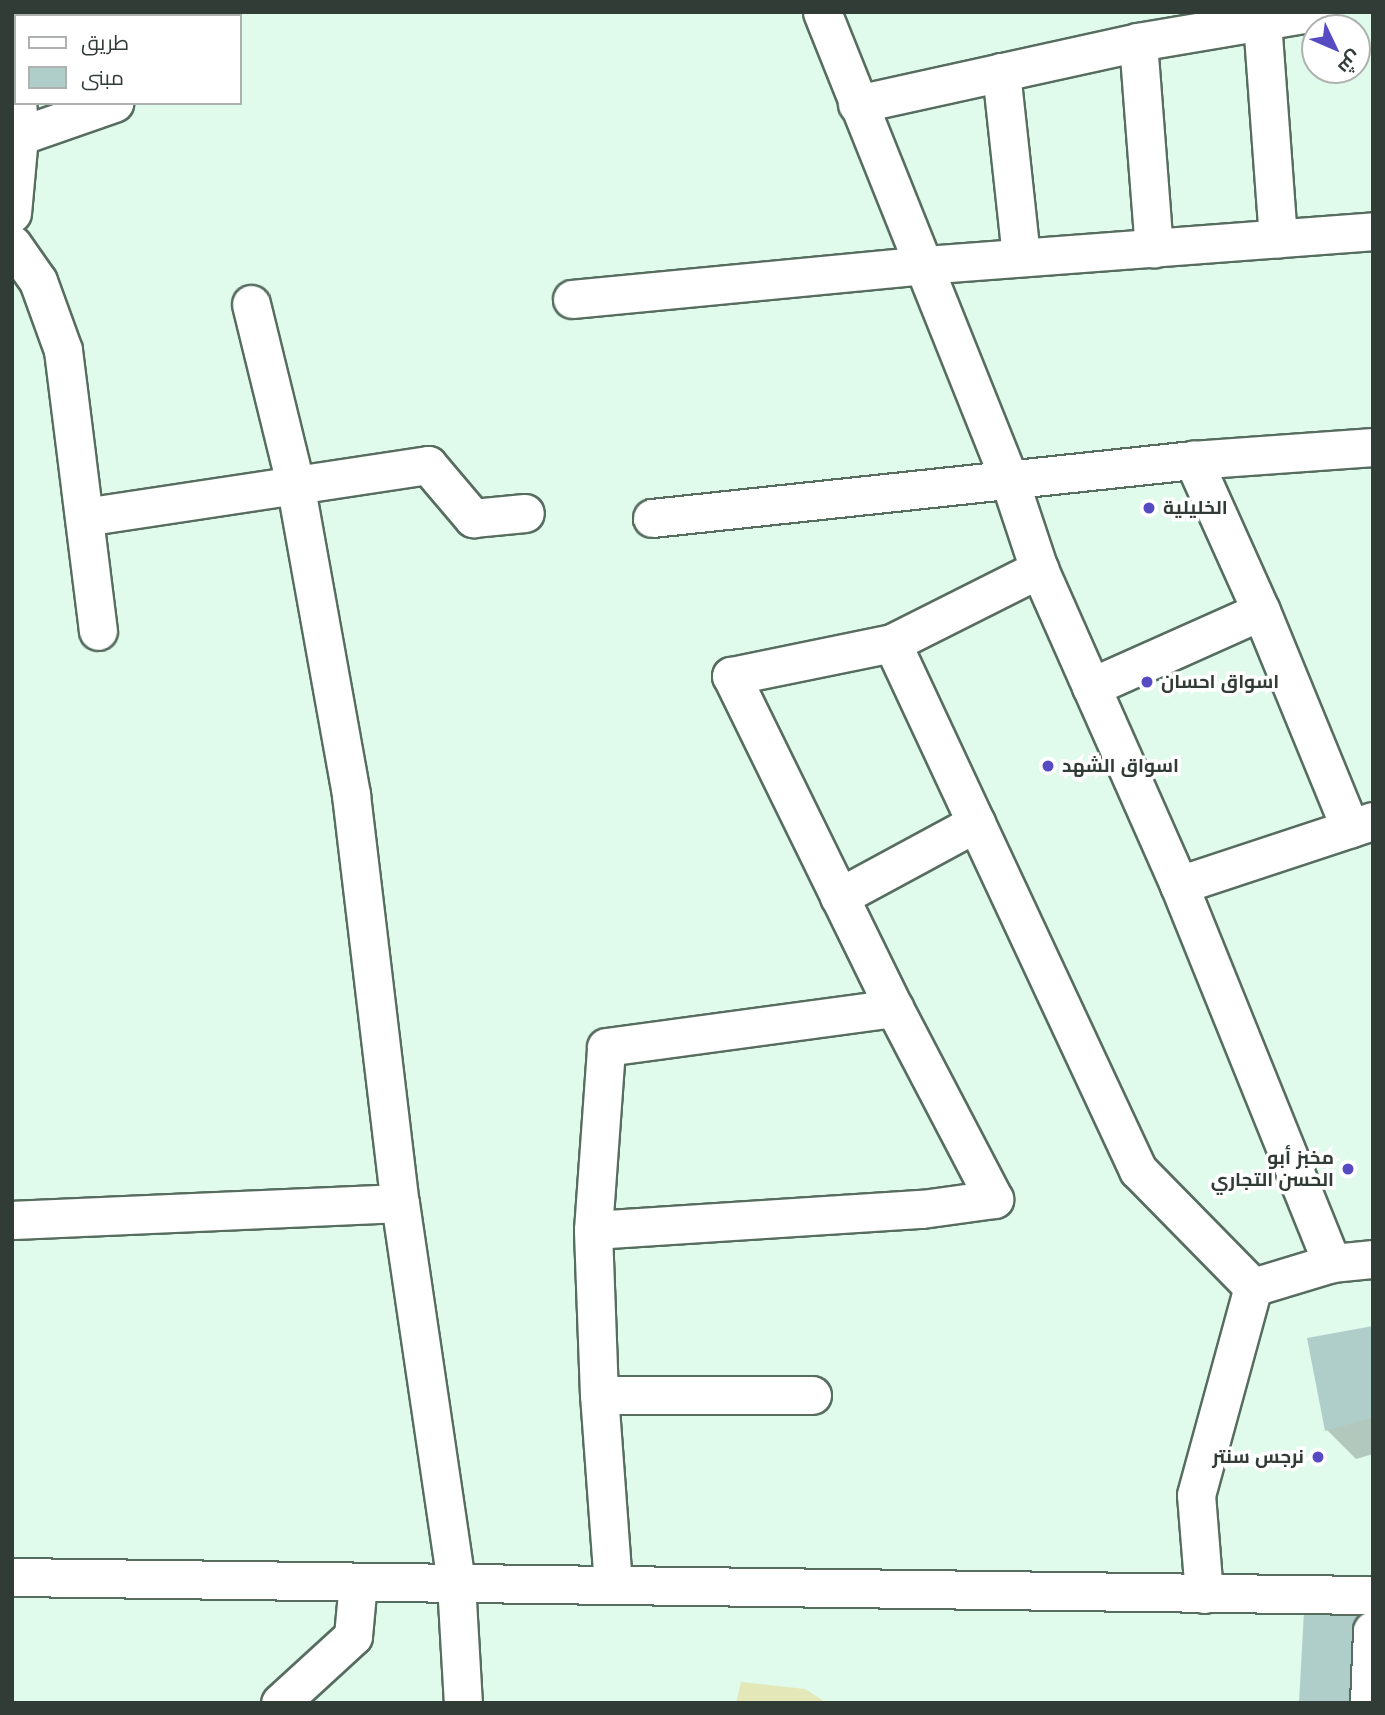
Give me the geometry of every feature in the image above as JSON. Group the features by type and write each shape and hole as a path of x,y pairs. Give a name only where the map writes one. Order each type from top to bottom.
{"main road":[{"path":"1370,1703 1373,1631"}],"street":[{"path":"822,12 1009,480 1039,569 1179,886 1332,1263"},
{"path":"857,104 1138,42 1316,12"},
{"path":"1262,21 1278,238"},
{"path":"12,40 14,64"},
{"path":"1138,42 1154,248"},
{"path":"1001,72 1021,257"},
{"path":"12,213 18,120 103,105"},
{"path":"572,299 923,265 1373,231"},
{"path":"12,244 38,281 63,350 98,631"},
{"path":"251,304 295,483 351,795 400,1203 456,1583 463,1703"},
{"path":"652,518 1193,460 1373,447"},
{"path":"1179,886 1362,825 1193,460"},
{"path":"84,517 295,483 428,466 473,519 525,513"},
{"path":"593,1230 922,1209 993,1199 894,1008 731,676 892,643 1039,569"},
{"path":"1091,687 1261,611"},
{"path":"892,643 1138,1170 1252,1287"},
{"path":"839,897 976,823"},
{"path":"613,1585 599,1395 593,1230 606,1046 894,1008"},
{"path":"12,1220 400,1203"},
{"path":"1252,1287 1332,1263 1373,1258"},
{"path":"1204,1594 1196,1495 1252,1287"},
{"path":"599,1395 812,1395"},
{"path":"12,1577 1373,1595"},
{"path":"280,1703 353,1636 358,1582"}],"green space":[{"path":"741,1682 805,1689 827,1703 736,1703"}],"building":[{"path":"1373,1326 1373,1417 1325,1431 1307,1338"},
{"path":"1304,1611 1358,1614 1353,1703 1299,1703"}],"place":[{"name":"الخليلية","path":"1149,508"},
{"name":"اسواق احسان","path":"1147,682"},
{"name":"اسواق الشهد","path":"1048,766"},
{"name":"مخبز أبو الحسن التجاري","path":"1348,1169"},
{"name":"نرجس سنتر","path":"1318,1457"}]}
